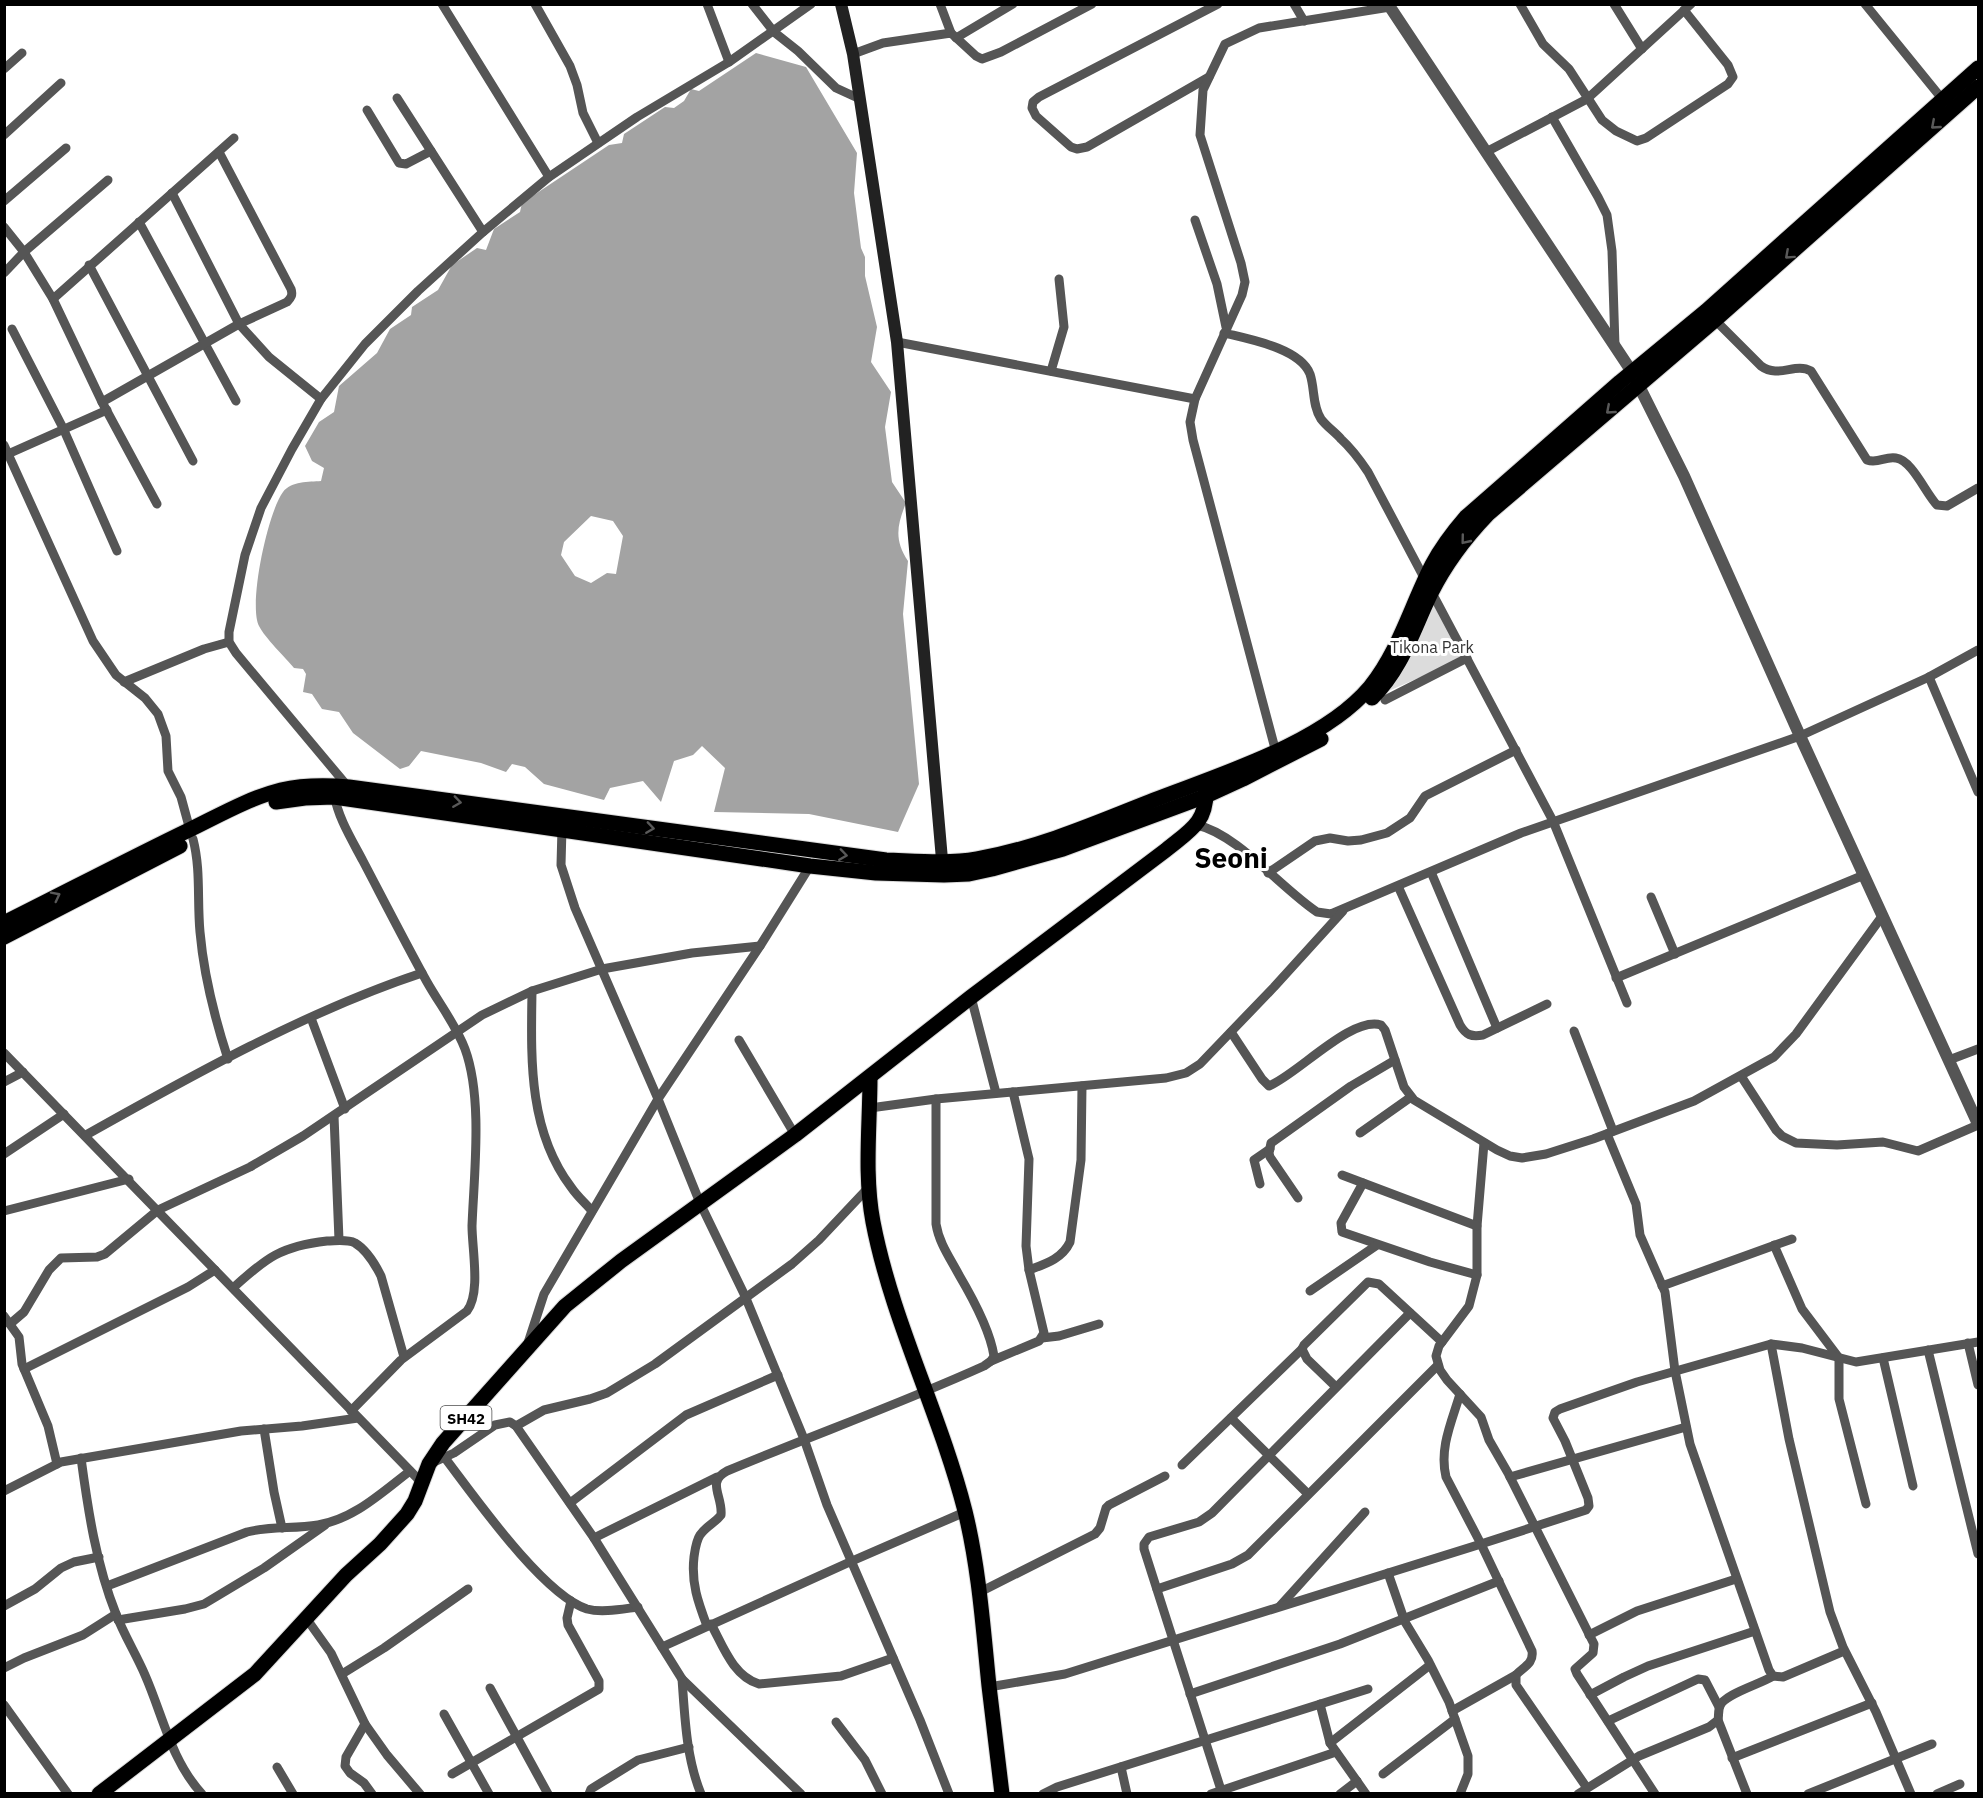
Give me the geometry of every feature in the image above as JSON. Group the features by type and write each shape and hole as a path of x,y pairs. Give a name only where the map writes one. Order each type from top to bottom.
{"main road":[{"path":"841,4 853,54 897,342 943,868"},
{"path":"1711,315 1978,68"},
{"path":"4,937 251,801 278,791 296,788 350,793 564,823 886,860 969,873 1034,858 1206,788 1277,756 1329,723 1369,688 1385,666 1429,585 1449,538 1466,517 1711,315 1978,87"},
{"path":"1002,1794 980,1592 965,1512 953,1468 885,1272 873,1222 868,1188 870,1077 1197,825 1202,816 1206,788"},
{"path":"564,823 810,866 876,873 943,868"},
{"path":"4,923 192,834"},
{"name":"SH42","path":"99,1794 255,1674 346,1575 395,1528 415,1502 429,1464 443,1443 565,1306 621,1261 795,1135 870,1077"}],"street":[{"path":"442,4 549,177"},
{"path":"535,4 570,66 583,114 598,143"},
{"path":"706,4 729,62"},
{"path":"752,4 774,32 798,51 836,88 860,99"},
{"path":"350,793 229,642 243,566 254,526 282,467 321,399 365,344 418,291 483,232 549,177 598,143 729,62 811,4"},
{"path":"940,4 953,35 982,59 1001,52 1092,4"},
{"path":"853,54 883,43 953,35 1013,4"},
{"path":"1209,77 1087,147 1077,149 1071,147 1036,116 1032,108 1033,102 1039,97 1218,4"},
{"path":"1294,4 1304,21"},
{"path":"1486,152 1587,99 1688,8 1728,65 1732,73 1731,81 1642,141 1631,139 1606,124 1596,114 1587,99 1569,69 1543,44 1520,4"},
{"path":"1614,4 1642,49"},
{"path":"1865,4 1944,100"},
{"path":"1277,756 1192,440 1190,422 1195,399 1242,295 1245,282 1200,135 1203,90 1225,44 1259,28 1389,6 1635,378 1684,476 1978,1124 1918,1151 1883,1142 1837,1145 1796,1143 1776,1130 1741,1076"},
{"path":"4,69 22,53"},
{"path":"4,135 61,83"},
{"path":"397,98 483,232"},
{"path":"368,110 399,163 406,164 431,151"},
{"path":"1552,117 1599,197 1607,215 1612,251 1615,346"},
{"path":"53,299 234,138"},
{"path":"4,201 66,148"},
{"path":"219,152 293,293 287,302 203,344 148,375 104,406 63,428 6,449 93,640 110,668 153,706 164,725 168,771 181,797 199,867 200,938 210,1002 228,1059"},
{"path":"4,273 24,252 108,180"},
{"path":"172,193 239,324 255,344 279,366 321,399"},
{"path":"1195,220 1220,292 1225,331"},
{"path":"139,222 203,344 236,401"},
{"path":"4,227 24,252 53,299 104,406 157,504"},
{"path":"4,244 13,238"},
{"path":"89,265 193,461"},
{"path":"1051,371 1064,327 1059,279"},
{"path":"1711,315 1768,372 1805,368 1811,371 1867,460 1874,463 1891,458 1900,460 1909,466 1937,505 1947,506 1978,488"},
{"path":"12,329 63,428 117,551"},
{"path":"1225,331 1273,346 1286,352 1306,367 1320,417 1356,455 1368,472 1553,821 1627,1003"},
{"path":"897,342 1195,399"},
{"path":"124,682 204,649 229,642"},
{"path":"1197,825 1208,827 1230,841 1317,912 1331,914 1553,821 1800,736 1929,677 1978,650"},
{"path":"1385,700 1467,658"},
{"path":"1929,677 1978,792"},
{"path":"1268,873 1315,841 1330,838 1348,841 1361,840 1387,833 1410,818 1425,796 1515,750"},
{"path":"4,1491 57,1464 81,1458 241,1431 355,1415 404,1358 467,1311 472,1304 474,1293 472,1240 475,1130 473,1083 466,1052 458,1031 423,973 343,822 333,791"},
{"path":"564,823 561,865 575,908 658,1099 700,1203 746,1296 804,1439 827,1505 949,1794"},
{"path":"528,1346 544,1294 592,1211 658,1099 760,946 810,866"},
{"path":"1431,872 1497,1028"},
{"path":"1616,978 1864,875"},
{"path":"1398,886 1467,1034 1476,1036 1547,1004"},
{"path":"1651,897 1675,954"},
{"path":"870,1108 936,1099 1166,1078 1186,1073 1200,1064 1346,908"},
{"path":"1231,1032 1269,1086 1350,1032 1368,1024 1381,1025 1385,1030 1404,1087 1422,1107 1510,1156 1522,1158 1546,1154 1610,1133 1694,1101 1774,1057 1785,1047 1882,915"},
{"path":"57,1464 48,1426 24,1369 21,1343 7,1320 24,1312 55,1263 67,1257 97,1257 105,1254 158,1210 250,1167 303,1136 482,1015 532,991 602,969 692,953 760,946"},
{"path":"86,1135 228,1059 311,1018 400,980 423,973"},
{"path":"532,991 531,1069 538,1114 544,1135 564,1176 592,1211"},
{"path":"971,997 996,1093"},
{"path":"311,1018 345,1108"},
{"path":"1574,1031 1636,1204 1640,1235 1666,1298 1675,1371 1686,1427 1701,1478 1773,1676"},
{"path":"739,1040 795,1135"},
{"path":"1949,1060 1978,1049"},
{"path":"4,1053 129,1179 422,1483"},
{"path":"1260,1184 1254,1160 1270,1149 1277,1138 1351,1086 1395,1060"},
{"path":"4,1082 23,1072"},
{"path":"1029,1270 1063,1254 1070,1242 1081,1160 1082,1086"},
{"path":"1013,1092 1029,1159 1026,1246 1029,1270 1043,1324 1042,1338"},
{"path":"1360,1133 1411,1097"},
{"path":"936,1099 936,1224 938,1235 968,1290 988,1336 994,1356 992,1361"},
{"path":"4,1154 64,1114"},
{"path":"334,1116 339,1240"},
{"path":"1484,1143 1478,1226 1478,1275 1469,1306 1437,1350 1438,1365 1447,1380 1481,1417 1489,1440 1510,1477 1589,1635 1594,1649 1591,1656 1577,1665 1576,1674 1655,1794"},
{"path":"1270,1149 1270,1157 1298,1198"},
{"path":"1342,1175 1478,1226"},
{"path":"4,1211 129,1179"},
{"path":"1363,1183 1340,1227 1346,1235 1478,1275"},
{"path":"516,1426 544,1410 590,1399 608,1393 626,1383 792,1264 819,1240 868,1188"},
{"path":"1662,1286 1792,1239"},
{"path":"232,1288 260,1263 296,1246 339,1240 356,1244 376,1266 387,1293 404,1358"},
{"path":"1310,1291 1377,1245"},
{"path":"1774,1245 1802,1309 1839,1358 1839,1399 1866,1504"},
{"path":"24,1369 188,1287 215,1270"},
{"path":"1182,1465 1368,1282 1379,1284 1442,1342"},
{"path":"1221,1790 1144,1550 1146,1540 1206,1518 1410,1313"},
{"path":"594,1538 728,1471 804,1439 926,1393 1042,1338 1059,1336 1099,1324"},
{"path":"989,1687 1065,1674 1583,1511 1589,1506 1588,1498 1565,1441 1554,1423 1555,1412 1637,1382 1771,1344 1802,1348 1856,1362 1978,1342"},
{"path":"1968,1343 1978,1385"},
{"path":"1771,1344 1789,1439 1830,1612 1845,1651 1872,1703 1911,1794"},
{"path":"1302,1349 1307,1359 1336,1387"},
{"path":"1928,1350 1978,1554"},
{"path":"1883,1358 1913,1486"},
{"path":"1157,1589 1239,1560 1254,1549 1438,1365"},
{"path":"570,1503 687,1415 778,1375"},
{"path":"1383,1774 1453,1715 1516,1676 1532,1659 1532,1652 1481,1544 1451,1489 1443,1466 1447,1436 1461,1395"},
{"path":"1231,1418 1308,1494"},
{"path":"429,1464 445,1458 495,1425 510,1422 516,1426 594,1538 682,1679 801,1794"},
{"path":"1510,1477 1686,1427"},
{"path":"264,1429 282,1528"},
{"path":"81,1458 87,1507 117,1617 145,1675 179,1764 202,1794"},
{"path":"445,1458 518,1550 552,1586 571,1601 581,1607 597,1611 638,1607"},
{"path":"4,1668 83,1635 117,1617 185,1610 204,1604 264,1568 327,1523 363,1507 410,1471"},
{"path":"980,1592 1083,1541 1100,1528 1109,1505 1165,1476"},
{"path":"717,1477 721,1515 700,1534 696,1546 693,1584 696,1599 709,1625 736,1669 747,1679 759,1684 841,1676 893,1658"},
{"path":"663,1647 965,1512"},
{"path":"1278,1608 1365,1512"},
{"path":"107,1586 247,1532 327,1523"},
{"path":"4,1606 35,1589 61,1568 74,1562 99,1557"},
{"path":"1388,1573 1404,1619 1430,1665 1453,1715 1469,1764 1468,1774 1460,1794"},
{"path":"1589,1635 1637,1611 1736,1579"},
{"path":"1190,1694 1325,1649 1499,1581"},
{"path":"342,1674 384,1648 468,1589"},
{"path":"452,1774 599,1689 599,1681 568,1625 567,1618 571,1601"},
{"path":"306,1618 331,1653 365,1724 387,1755 420,1794"},
{"path":"1590,1695 1648,1666 1755,1631"},
{"path":"1719,1707 1725,1699 1773,1676 1783,1677 1845,1651"},
{"path":"1330,1743 1430,1665"},
{"path":"1516,1676 1515,1680 1520,1690 1587,1788"},
{"path":"1608,1721 1698,1678 1705,1680 1719,1707 1718,1720 1747,1794"},
{"path":"682,1679 688,1748 701,1794"},
{"path":"490,1688 548,1794"},
{"path":"1043,1794 1368,1689"},
{"path":"1732,1758 1872,1703"},
{"path":"1320,1704 1330,1743 1366,1794"},
{"path":"4,1706 68,1794"},
{"path":"444,1714 489,1794"},
{"path":"1578,1794 1633,1758 1709,1727 1718,1720"},
{"path":"836,1722 865,1760 882,1794"},
{"path":"365,1724 346,1757 345,1766 350,1773 364,1783 372,1794"},
{"path":"1808,1794 1932,1744"},
{"path":"588,1794 591,1789 638,1760 688,1748"},
{"path":"1211,1794 1336,1752"},
{"path":"277,1767 293,1794"},
{"path":"1121,1767 1127,1794"},
{"path":"1340,1794 1357,1781"},
{"path":"1937,1794 1960,1784"}],"green space":[{"name":"Tikona Park","path":"1432,597 1464,658 1384,693"}],"shaded area":[{"path":"756,53 806,67 857,153 854,193 861,248 865,257 865,276 877,327 871,362 891,392 885,427 892,482 906,503 898,532 908,561 903,614 919,784 898,832 809,814 714,812 725,768 702,746 693,755 674,761 661,802 643,781 610,788 604,800 544,784 525,767 512,764 506,772 481,763 421,751 409,766 400,769 353,733 339,712 322,709 312,694 303,692 306,674 303,669 294,668 270,642 259,626 256,615 261,558 271,518 286,488 300,483 321,481 324,468 312,461 305,446 319,422 334,412 339,386 377,353 390,329 411,315 412,307 438,290 452,265 477,248 486,250 494,229 520,212 522,203 609,145 622,143 624,134 665,107 674,108 684,101 691,89 699,91","holes":["591,516 613,521 623,536 616,574 607,573 591,583 575,576 561,555 564,542"]}],"district":[{"name":"Seoni","path":"1231,857"}]}
